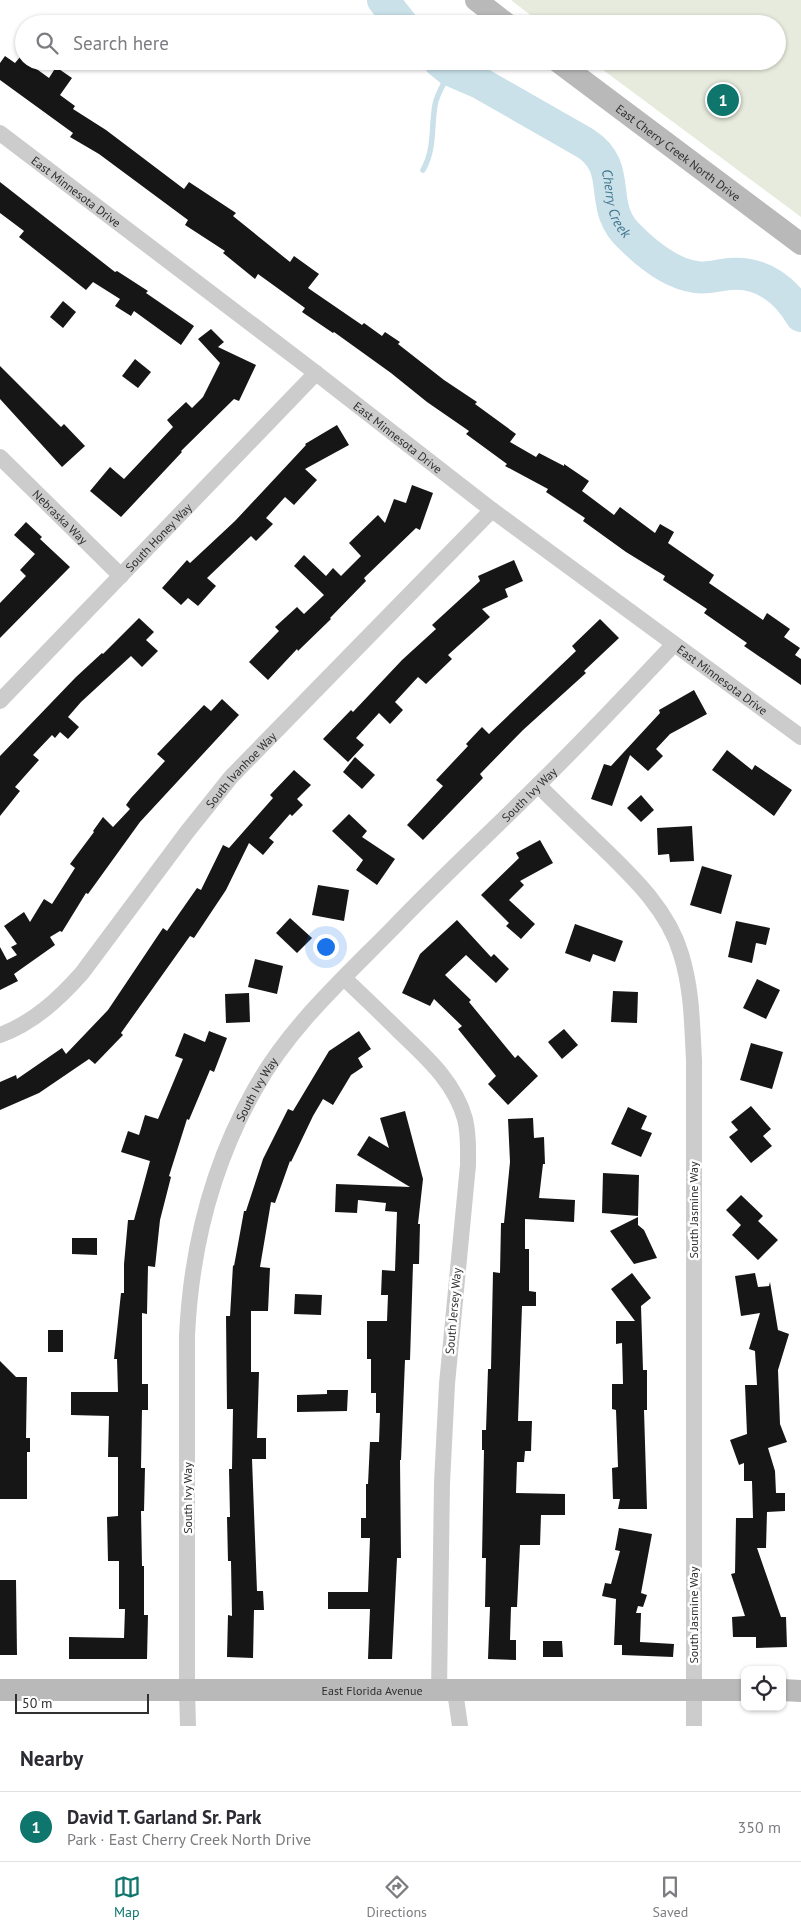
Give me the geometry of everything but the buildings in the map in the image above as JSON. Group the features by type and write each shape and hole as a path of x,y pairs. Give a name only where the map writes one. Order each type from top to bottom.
{"street":[{"path":"476,0 496,15"},
{"name":"East Cherry Creek North Drive","path":"569,70 801,244"},
{"name":"East Minnesota Drive","path":"0,133 316,373 492,510 801,737"},
{"name":"South Honey Way","path":"0,701 316,373"},
{"name":"Nebraska Way","path":"0,457 121,576"},
{"name":"South Ivanhoe Way","path":"0,1035 41,1012 67,990 82,973 187,832 231,777 492,510"},
{"name":"South Ivy Way","path":"188,1726 187,1336 189,1304 198,1239 205,1210 223,1158 254,1089 285,1042 308,1015 438,881 538,785 674,644"},
{"name":"South Jasmine Way","path":"538,785 634,879 656,905 678,944 688,982 692,1014 694,1060 694,1726"},
{"name":"South Jersey Way","path":"344,978 429,1060 449,1084 462,1112 468,1136 468,1165 446,1393 442,1483 447,1691 460,1726"},
{"name":"East Florida Avenue","path":"0,1690 741,1690"},
{"path":"786,1690 801,1690"}],"shaded area":[{"path":"511,0 801,0 801,217 603,70 786,70 786,15 530,15"}],"waterway":[{"name":"Cherry Creek","path":"383,0 395,15"},
{"path":"423,170 431,146 436,101 450,70"},
{"name":"Cherry Creek","path":"450,70 480,83 585,143 597,153 604,164 608,176 611,201 620,226 652,257 669,268 696,277 704,278 741,274 762,279 780,290 801,316"}],"place":[{"name":"David T. Garland Sr. Park","path":"723,100"}]}
